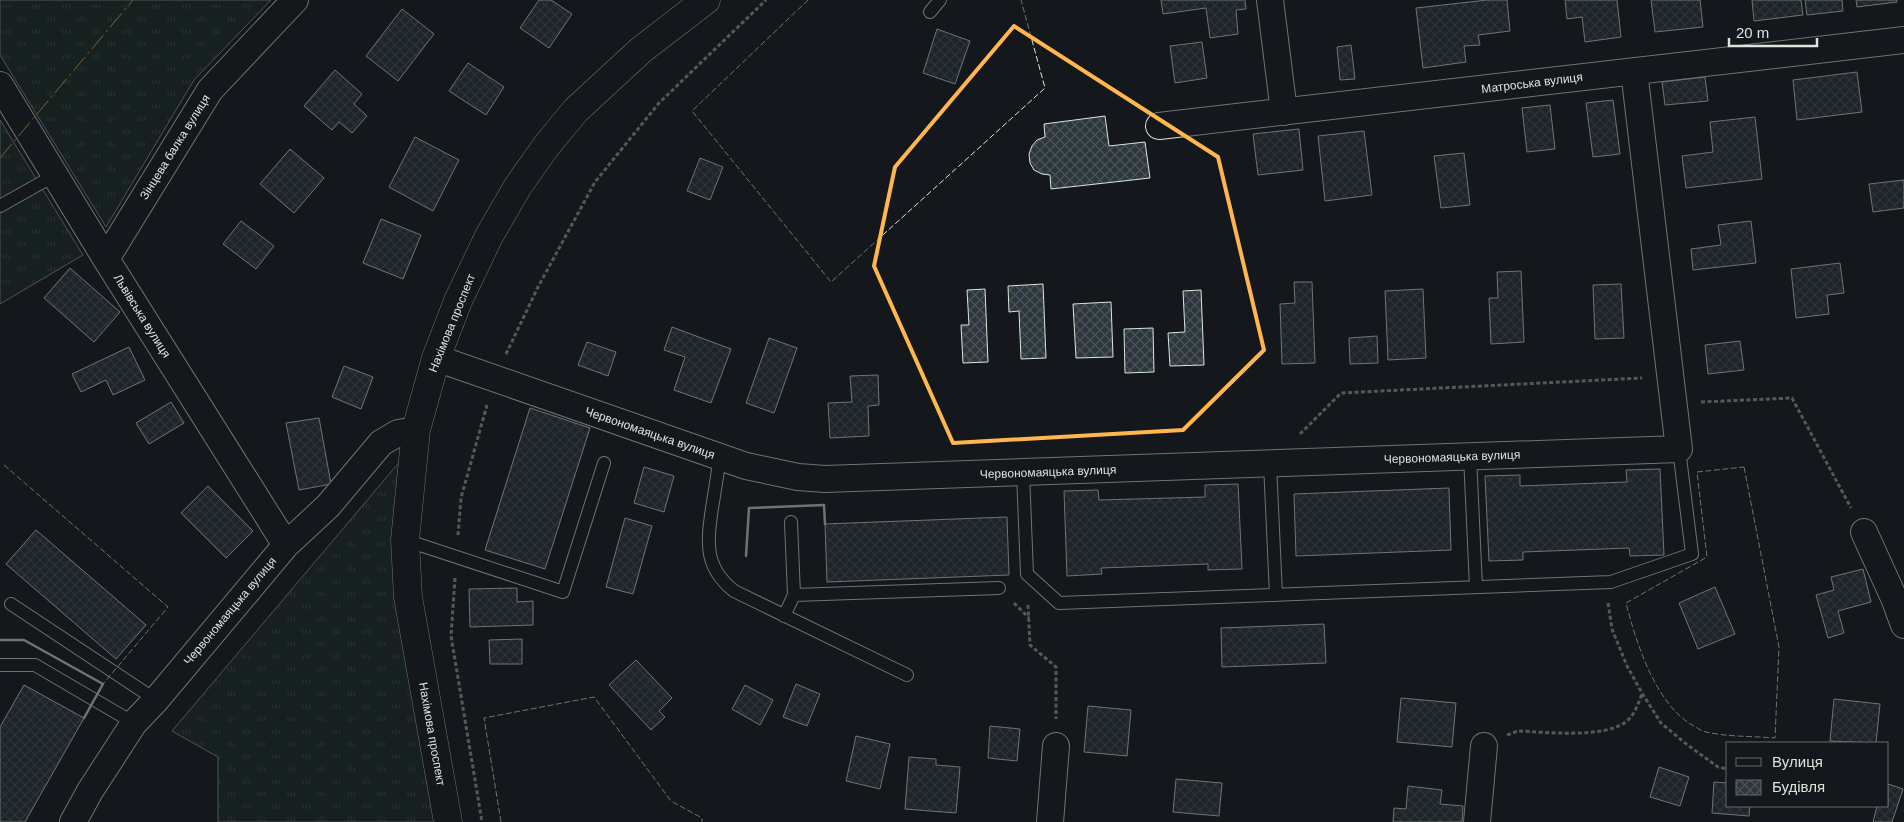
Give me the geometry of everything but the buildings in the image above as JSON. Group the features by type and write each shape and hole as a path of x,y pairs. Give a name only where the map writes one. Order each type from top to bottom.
{"main road":[{"name":"Нахімова проспект","path":"448,822 408,597 405,540 416,430 436,358 458,301 489,236 518,186 547,144 576,110 641,50 706,0"}],"street":[{"name":"Зінцева балка вулиця","path":"106,259 210,90 295,0"},
{"path":"1270,0 1284,112"},
{"name":"Матроська вулиця","path":"1159,126 1904,40"},
{"path":"1634,71 1679,449"},
{"name":"Львівська вулиця","path":"0,86 106,259 286,545"},
{"name":"Червономаяцька вулиця","path":"436,358 720,458 772,472 825,479 1679,449"},
{"name":"Червономаяцька вулиця","path":"73,822 90,791 134,722 156,700 286,545 328,506 381,443 398,433 416,430"},
{"path":"1864,532 1904,625"},
{"path":"1050,822 1056,746"},
{"path":"1477,822 1484,746"}],"lane":[{"path":"930,12 940,0"},
{"path":"0,206 54,175"},
{"path":"1023,473 1027,574 1059,603 1611,582 1692,554 1679,449"},
{"path":"1470,456 1476,587"},
{"path":"720,458 708,538 712,562 721,579 734,591 907,675"},
{"path":"405,540 563,592 604,463"},
{"path":"1270,464 1276,595"},
{"path":"784,616 794,595 791,522"},
{"path":"794,595 999,588"},
{"path":"11,604 156,700"},
{"path":"0,665 35,665 134,722"}],"path":[{"path":"482,822 451,636 461,498 494,378 538,287 595,182 659,103 766,0"},
{"path":"1270,464 1341,393 1645,378"},
{"path":"1673,403 1792,398 1864,532"},
{"path":"1611,582 1608,603 1612,629 1627,666 1642,693 1661,723 1685,743 1718,766 1726,768"},
{"path":"1029,618 1030,645 1056,667 1056,746"},
{"path":"1484,746 1518,731 1586,732 1613,729 1627,721 1636,710 1642,693"}],"highlighted area":[{"path":"1014,26 1218,157 1264,350 1183,430 953,443 874,266 895,167"}],"green space":[{"path":"0,0 271,0 194,80 106,227 0,55"},
{"path":"0,120 83,255 0,304"},
{"path":"402,459 435,822 218,822 218,757 172,731"}],"fence":[{"path":"808,0 692,111 831,282 1045,88 1021,0"},
{"path":"4,465 168,607 103,684"},
{"path":"1744,467 1779,647 1775,738 1714,734 1700,730 1679,715 1657,687 1635,635 1626,603 1707,557 1697,472 1744,467"},
{"path":"501,822 484,718 594,697 671,801 702,818 702,822"}],"wall":[{"path":"746,556 749,508 824,505 825,524"},
{"path":"0,640 24,640 103,684 84,718"}],"power":[{"path":"0,158 133,0"}]}
